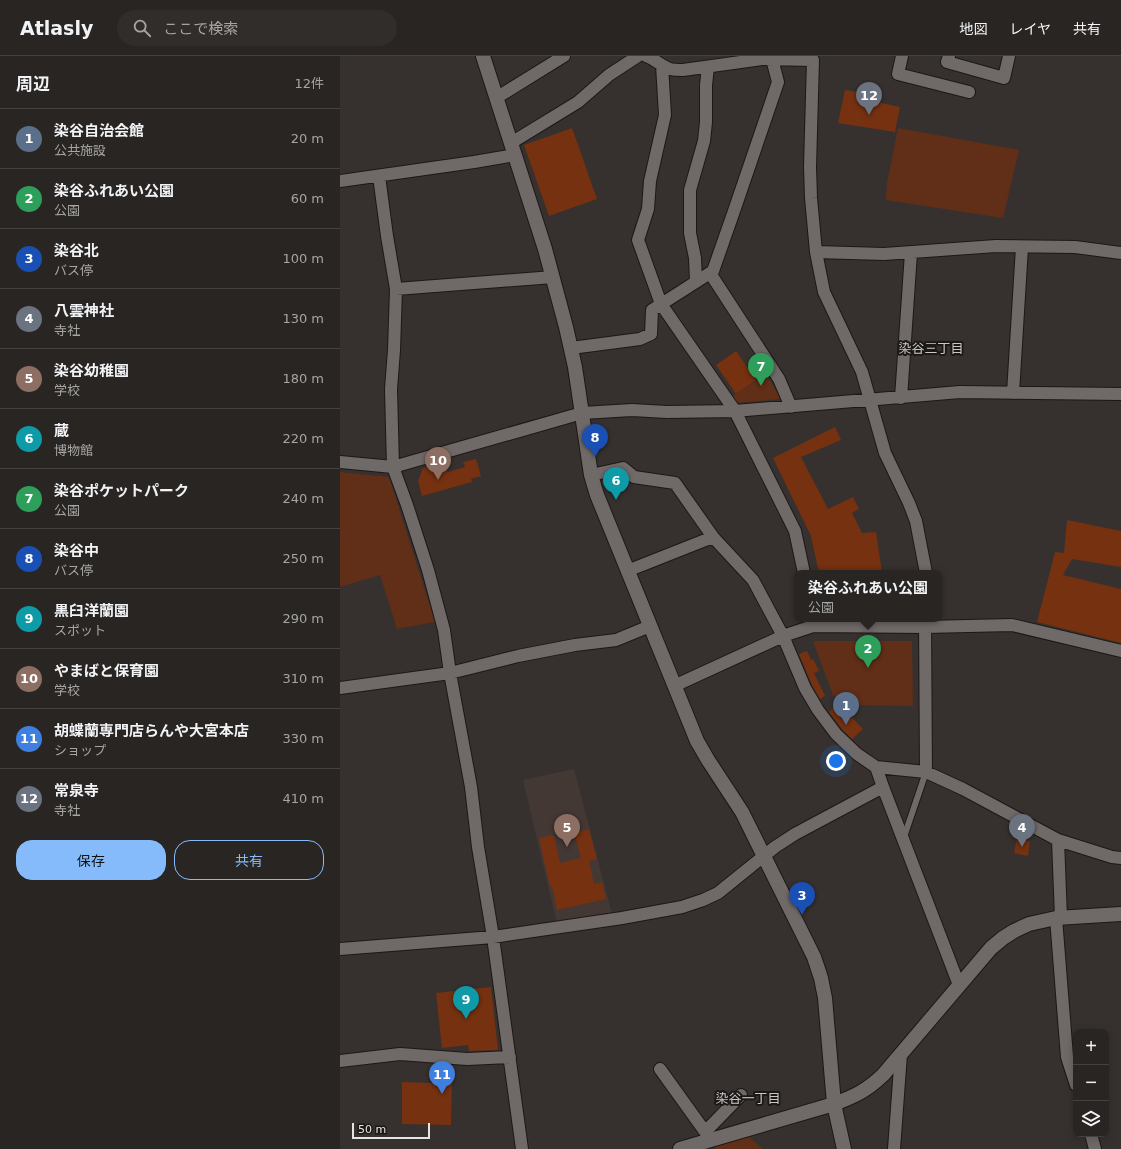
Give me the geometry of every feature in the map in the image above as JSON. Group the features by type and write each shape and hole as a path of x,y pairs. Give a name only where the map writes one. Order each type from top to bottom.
{"street":[{"path":"483,56 553,277 571,348 591,475 597,495 697,741 742,812 814,957 821,978 826,1010 834,1104 844,1149"},
{"path":"496,98 564,56"},
{"path":"340,181 467,163 513,149 578,102 609,75 638,56"},
{"path":"646,56 670,69 683,70 765,58 813,60 810,167 811,198 816,252 824,292 862,372 885,453 916,521 925,570"},
{"path":"902,56 898,74 969,92"},
{"path":"949,56 947,62 1004,78 1009,56"},
{"path":"571,348 640,340 646,337 651,334 652,310 713,271 778,82 765,58"},
{"path":"662,65 665,115 650,181 648,209 638,240 661,304 735,411 795,531 803,570"},
{"path":"696,282 690,233 690,190 704,141 708,67"},
{"path":"378,176 396,289 391,389 393,467 428,570 444,630 450,673 471,787 478,847 493,937 522,1149"},
{"path":"816,252 884,254 996,246 1075,247 1121,254"},
{"path":"1013,393 1022,247"},
{"path":"902,398 911,253"},
{"path":"710,273 779,379 791,407"},
{"path":"396,289 553,277"},
{"path":"340,462 393,467 582,413 632,410 667,412 735,411 871,401 960,392 1121,394"},
{"path":"591,475 622,468 634,477 675,483 713,537 753,580 783,636 805,688 818,710 836,734 857,754 876,767 926,772 963,789 1058,840 1112,857 1121,858"},
{"path":"627,571 713,537"},
{"path":"674,686 815,622 1012,625 1121,651"},
{"path":"925,623 926,772"},
{"path":"340,688 450,673 518,656 575,645 616,640 650,626"},
{"path":"876,767 882,787 959,985"},
{"path":"340,949 493,937 622,918 682,907 718,893 775,847 795,834 882,787"},
{"path":"1058,840 1059,918 1067,1057 1073,1076"},
{"path":"680,1149 708,1136 834,1104 860,1094 882,1075 991,948 1003,938 1029,924 1059,918 1121,914"},
{"path":"340,1061 400,1054 467,1059 510,1058"},
{"path":"894,1149 901,1054"},
{"path":"660,1069 708,1136"},
{"path":"708,1136 741,1095"},
{"path":"1092,1137 1096,1149"}],"lane":[{"path":"903,839 926,772"}],"shaded area":[{"path":"898,128 1019,150 1003,218 886,200 887,183"},
{"path":"766,374 781,399 735,403 731,397"},
{"path":"340,472 389,477 435,622 397,629 380,575 340,587"},
{"path":"813,641 912,641 913,706 844,705 833,695"},
{"path":"574,769 612,914 557,923 523,780"},
{"path":"749,1137 763,1149 714,1149 718,1145"}],"building":[{"path":"845,90 864,93 863,99 900,107 895,132 838,123"},
{"path":"572,128 597,199 549,216 524,145"},
{"path":"736,351 756,380 736,394 716,365"},
{"path":"835,427 841,440 801,457 828,509 853,497 859,509 852,513 862,533 876,532 882,570 818,570 810,532 773,458"},
{"path":"476,459 481,476 471,479 472,482 422,496 418,481 423,468 436,465 448,472 465,467 463,462"},
{"path":"1067,520 1121,531 1121,567 1072,559 1063,575 1121,589 1121,643 1037,622 1055,552 1064,553"},
{"path":"807,651 811,660 813,659 819,671 814,673 825,696 820,699 812,685 799,654"},
{"path":"838,703 863,729 852,739 829,712"},
{"path":"589,829 597,859 589,861 594,884 602,882 606,899 557,910 552,886 550,887 539,838 554,835 560,863 581,858 574,833"},
{"path":"1017,838 1030,841 1028,856 1014,853"},
{"path":"491,987 498,1050 469,1051 468,1045 442,1048 436,993"},
{"path":"402,1082 452,1082 451,1125 402,1124"}],"place":[{"name":"常泉寺","path":"869,115"},
{"name":"染谷ポケットパーク","path":"761,386"},
{"name":"染谷中","path":"595,457"},
{"name":"やまばと保育園","path":"438,480"},
{"name":"蔵","path":"616,500"},
{"name":"染谷ふれあい公園","path":"868,668"},
{"name":"染谷自治会館","path":"846,725"},
{"name":"染谷幼稚園","path":"567,847"},
{"name":"八雲神社","path":"1022,847"},
{"name":"染谷北","path":"802,915"},
{"name":"黒臼洋蘭園","path":"466,1019"},
{"name":"胡蝶蘭専門店らんや大宮本店","path":"442,1094"}],"district":[{"name":"染谷三丁目","path":"931,348"},
{"name":"染谷一丁目","path":"748,1098"}]}
